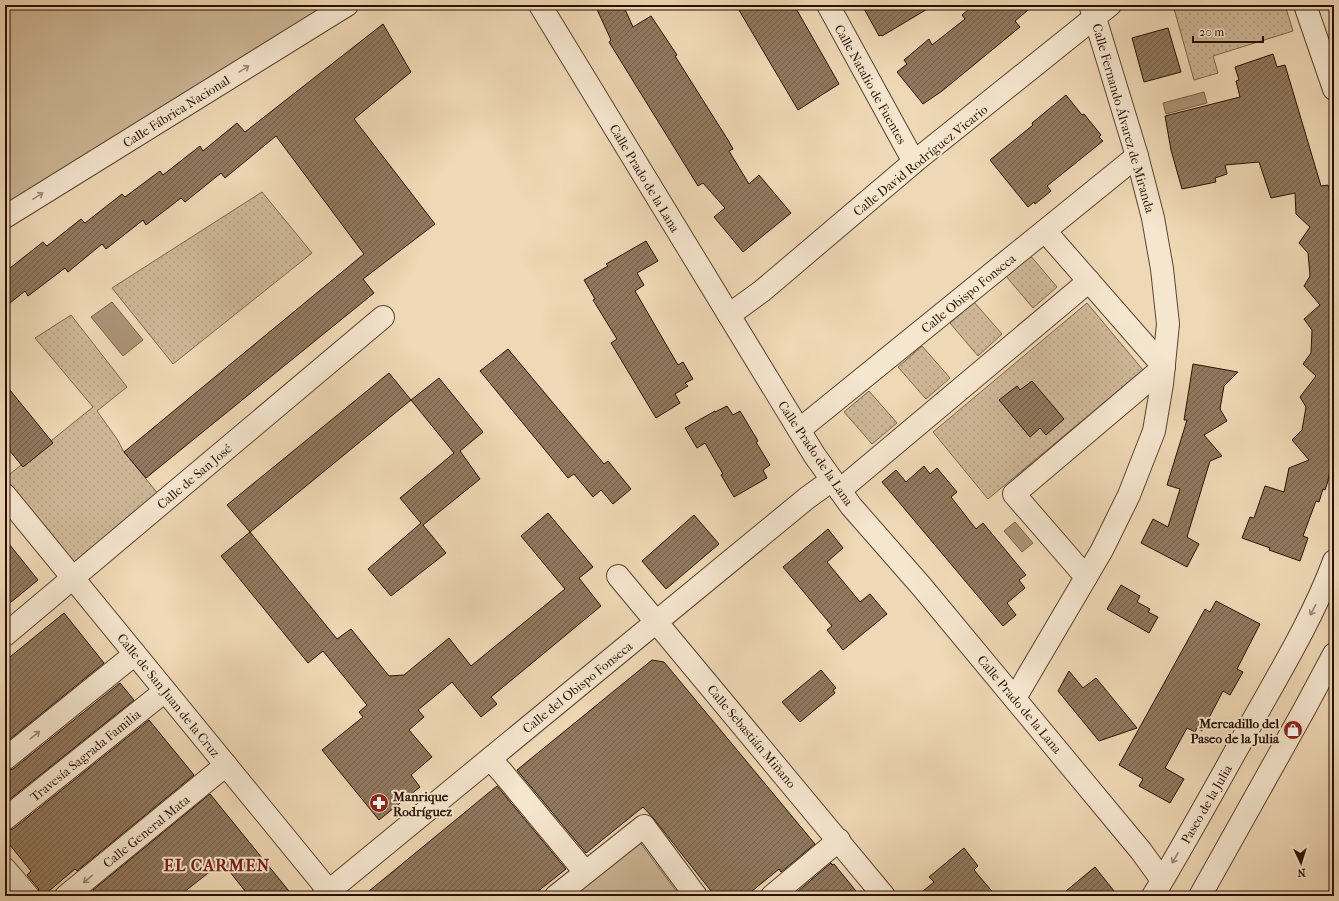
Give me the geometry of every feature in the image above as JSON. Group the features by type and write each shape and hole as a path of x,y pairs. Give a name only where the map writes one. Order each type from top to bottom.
{"street":[{"name":"Calle Fábrica Nacional","path":"5,217 347,5"},
{"name":"Calle Prado de la Lana","path":"540,5 799,430 836,485 851,506 922,587 1141,851 1158,888"},
{"name":"Calle Natalio de Fuentes","path":"828,5 914,162"},
{"path":"1305,5 1334,89"},
{"name":"Calle David Rodríguez Vicario","path":"729,315 762,290 1098,9"},
{"name":"Calle Fernando Álvarez de Miranda","path":"1014,698 1102,550 1129,495 1154,431 1164,367 1168,324 1162,269 1153,218 1098,9"},
{"name":"Calle Obispo Fonseca","path":"799,430 1137,156"},
{"path":"1045,231 1164,367 1014,494 1086,577"},
{"path":"836,485 1089,281"},
{"name":"Calle de San José","path":"5,635 383,317"},
{"name":"Calle del Obispo Fonseca","path":"328,894 801,503 836,485"},
{"name":"Calle de San Juan de la Cruz","path":"5,495 226,765 328,894"},
{"name":"Paseo de la Julia","path":"1158,888 1270,690 1323,591 1334,561"},
{"name":"Calle Sebastián Miñano","path":"618,576 884,896"},
{"path":"5,759 135,654"},
{"path":"1200,896 1334,654"},
{"name":"Travesía Sagrada Familia","path":"5,819 165,691"},
{"path":"490,759 585,872"},
{"name":"Calle General Mata","path":"66,896 226,765"},
{"path":"556,896 644,826 696,896"},
{"path":"772,896 839,840"},
{"path":"5,869 28,896"}],"shaded area":[{"path":"5,5 347,5 5,217"},
{"path":"1173,5 1285,5 1293,31 1213,56 1218,73 1194,80"},
{"path":"1204,92 1207,103 1166,114 1163,103"},
{"path":"262,192 312,253 173,364 112,288"},
{"path":"1029,254 1057,287 1033,308 1005,275"},
{"path":"112,302 143,340 123,356 91,317"},
{"path":"974,302 1002,334 978,356 950,323"},
{"path":"1087,303 1143,370 988,499 933,432"},
{"path":"71,315 127,387 97,411 117,439 124,452 164,501 73,577 5,495 5,478 93,407 35,338"},
{"path":"922,346 950,378 926,399 898,367"},
{"path":"869,391 897,423 872,444 844,412"},
{"path":"1015,522 1033,543 1022,552 1004,531"},
{"path":"639,841 680,896 572,896"}],"building":[{"path":"595,5 623,5 633,27 651,16 677,55 675,56 728,140 733,149 729,151 749,184 759,175 791,213 743,252 714,217 725,208 703,183 698,186 609,42 611,40"},
{"path":"736,5 794,5 839,84 798,110"},
{"path":"862,5 934,5 882,36 879,36"},
{"path":"974,5 1034,5 1015,21 1020,27 942,91 923,104 897,72 907,64 904,60 929,39 932,45 965,19 962,15"},
{"path":"383,24 411,72 354,119 435,224 363,279 374,293 146,478 124,452 364,254 276,136 225,178 221,173 185,202 181,198 146,225 143,220 106,249 102,244 68,272 65,268 28,296 25,291 5,307 5,272 43,242 47,246 81,219 85,223 122,194 125,197 160,171 163,175 200,146 203,151 237,123 245,132"},
{"path":"1168,28 1181,72 1144,82 1132,38"},
{"path":"1273,54 1277,67 1285,65 1321,186 1328,185 1331,196 1334,195 1334,444 1328,481 1325,490 1323,489 1319,502 1316,501 1303,536 1308,538 1300,561 1269,550 1270,548 1242,538 1250,517 1254,518 1265,486 1284,492 1289,468 1309,460 1292,440 1302,430 1306,407 1300,397 1316,376 1303,364 1311,353 1312,330 1304,319 1320,305 1304,286 1310,276 1308,253 1299,243 1310,227 1296,214 1295,193 1271,198 1259,162 1225,165 1227,174 1215,178 1216,182 1182,189 1171,150 1165,116 1240,97 1236,81 1239,80 1235,67"},
{"path":"1066,95 1101,135 1099,137 1103,141 1047,186 1051,191 1035,204 1034,202 1028,207 990,160 1033,125 1032,123"},
{"path":"646,241 658,261 637,273 644,285 635,291 678,365 683,362 693,379 685,383 688,386 675,394 680,403 656,418 611,343 617,339 593,300 595,299 584,280 608,266 606,264"},
{"path":"508,349 604,464 608,461 631,489 613,504 601,490 593,497 574,474 568,478 480,371"},
{"path":"1193,364 1238,372 1224,386 1220,409 1227,421 1204,435 1222,456 1210,461 1187,537 1199,544 1187,567 1141,543 1153,519 1168,527 1180,489 1167,485 1187,420 1184,420"},
{"path":"389,373 411,400 250,532 227,505"},
{"path":"439,378 483,432 460,451 480,479 423,525 446,553 391,596 368,569 421,523 400,498 454,453 411,400"},
{"path":"1032,381 1064,419 1046,435 1040,428 1030,437 999,400 1017,386 1020,390"},
{"path":"5,384 53,443 23,467 5,445"},
{"path":"727,406 733,415 740,411 770,465 763,470 767,478 734,497 705,443 697,448 685,428"},
{"path":"924,466 930,474 937,468 957,492 951,497 976,529 983,523 1026,575 1019,580 1025,588 1007,603 1016,615 1003,626 882,482 896,470 906,482"},
{"path":"548,513 593,567 579,578 601,606 491,697 497,704 481,717 452,682 418,710 424,717 409,730 432,757 411,775 420,787 379,820 322,750 363,717 359,712 367,705 323,651 308,663 221,556 250,532 337,639 351,629 389,676 404,675 449,638 471,666 565,589 521,536"},
{"path":"694,515 719,544 666,589 642,561"},
{"path":"828,529 843,548 827,562 860,602 870,594 887,614 843,650 827,630 832,626 783,567"},
{"path":"5,539 38,580 5,607"},
{"path":"1121,585 1140,596 1137,602 1150,609 1148,612 1158,617 1149,633 1107,609"},
{"path":"1216,601 1260,624 1237,669 1243,672 1230,695 1223,691 1202,731 1197,728 1195,732 1187,728 1165,768 1184,779 1170,803 1139,786 1143,779 1119,765 1205,609 1210,612"},
{"path":"64,613 104,663 5,743 5,661"},
{"path":"652,660 664,662 815,844 781,872 779,869 746,896 715,896 643,807 586,853 517,770"},
{"path":"821,670 836,688 833,690 835,693 800,722 782,702"},
{"path":"1069,671 1083,688 1096,678 1137,728 1099,741 1058,691"},
{"path":"120,683 134,700 5,803 5,771 13,769"},
{"path":"149,720 194,775 77,871 75,869 43,896 40,896 38,888 27,875 31,871 5,839 5,831 13,829"},
{"path":"497,786 566,869 532,896 363,896"},
{"path":"210,794 293,896 249,896 222,862 179,896 97,896 93,890"},
{"path":"964,848 978,866 974,870 996,896 917,896 934,882 929,877"},
{"path":"831,863 832,865 834,864 860,896 800,896 797,892"},
{"path":"1095,867 1118,896 1060,896"}],"place":[{"name":"Mercadillo del Paseo de la Julia","path":"1293,730"},
{"name":"Manrique Rodríguez","path":"379,803"}],"district":[{"name":"EL CARMEN","path":"217,865"}]}
